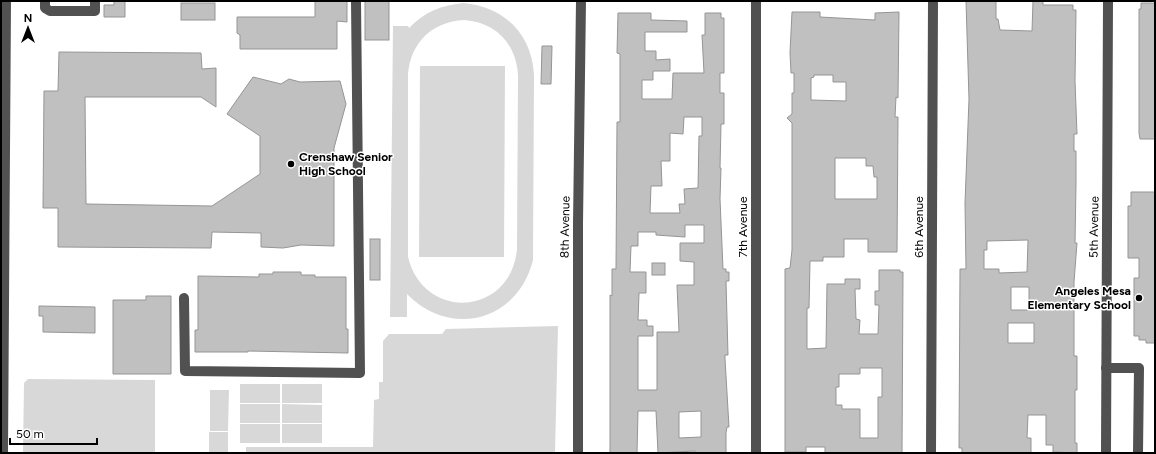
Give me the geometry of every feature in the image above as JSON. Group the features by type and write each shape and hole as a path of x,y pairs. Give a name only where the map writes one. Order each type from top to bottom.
{"street":[{"path":"3,453 6,1"},
{"path":"45,1 45,8 50,11 95,11 95,1"},
{"path":"184,298 185,371 360,373 356,1"},
{"name":"8th Avenue","path":"578,453 578,223 581,1"},
{"name":"7th Avenue","path":"756,1 756,453"},
{"name":"6th Avenue","path":"931,453 933,1"},
{"name":"5th Avenue","path":"1106,453 1108,1"},
{"path":"1106,368 1139,368 1138,453"}],"shaded area":[{"path":"464,3 492,10 513,25 522,35 532,60 534,75 533,260 525,281 513,297 498,309 481,317 462,319 443,316 424,308 407,294 407,317 390,317 393,26 408,26 409,28 415,22 434,10","holes":["464,20 485,25 502,36 513,53 516,64 518,75 517,249 511,271 500,288 484,298 466,302 448,301 431,293 417,278 408,257 408,74 414,52 425,36 442,25"]},
{"path":"420,66 505,66 504,257 419,257"},
{"path":"558,326 555,453 246,453 246,447 373,447 374,400 379,399 379,382 383,382 383,341 389,334 442,334 446,329"},
{"path":"28,379 155,380 155,453 23,453 24,383"},
{"path":"240,384 280,384 280,403 240,403"},
{"path":"282,384 322,384 322,403 282,403"},
{"path":"210,390 229,390 228,431 210,431"},
{"path":"240,404 280,404 280,423 240,423"},
{"path":"282,404 322,405 322,423 282,423"},
{"path":"240,424 280,424 280,443 240,443"},
{"path":"282,424 322,424 322,443 282,443"},
{"path":"209,432 228,432 228,453 209,453"}],"building":[{"path":"114,1 125,1 125,17 104,17 104,5 114,5"},
{"path":"315,1 347,1 347,22 337,21 337,49 240,49 240,35 237,33 237,17 315,17"},
{"path":"365,1 389,1 389,40 365,40"},
{"path":"966,1 996,1 996,19 998,19 1000,30 1032,31 1033,1 1043,1 1043,5 1073,5 1073,10 1076,10 1075,81 1077,134 1074,134 1074,151 1076,151 1075,243 1077,243 1074,282 1074,356 1077,356 1077,390 1075,390 1075,443 1077,443 1077,453 1053,452 1053,445 1046,445 1046,415 1028,415 1027,438 1031,438 1031,453 962,453 962,448 959,448 960,269 966,269 965,203 969,99","holes":["1028,240 1027,272 999,273 999,269 984,269 984,250 987,250 987,241","1011,287 1029,287 1029,310 1011,310","1008,323 1034,323 1034,343 1008,343"]},
{"path":"181,3 215,3 215,20 181,20"},
{"path":"1141,3 1155,3 1155,139 1140,139 1139,133 1139,9 1141,9"},
{"path":"792,12 820,12 820,17 875,20 875,13 899,12 898,98 896,97 895,117 898,117 897,252 868,252 868,239 844,239 844,257 823,257 823,261 810,261 809,308 807,308 807,349 826,348 827,284 845,284 845,279 860,279 860,289 855,289 856,319 860,320 859,334 878,334 879,305 875,305 875,291 879,291 879,270 900,270 900,272 903,272 902,453 825,453 825,447 806,447 806,452 785,452 785,269 790,268 792,250 792,123 787,118 792,114 792,93 794,93 794,73 791,73 790,53","holes":["814,75 833,75 833,82 846,82 846,101 811,100 811,78 814,77","835,158 866,158 866,166 873,166 874,177 877,177 877,199 835,199","860,368 882,368 882,397 878,397 878,438 860,438 860,409 842,409 842,405 836,405 836,387 839,387 839,374 860,374"]},
{"path":"618,13 651,13 651,20 687,21 687,32 645,32 645,51 656,51 656,60 670,59 670,71 653,71 653,80 642,80 642,99 672,99 673,73 704,73 702,35 705,35 705,13 721,13 721,18 724,18 724,73 720,73 720,93 724,93 724,124 721,124 720,199 723,269 726,269 726,272 729,272 729,281 726,281 728,355 725,355 725,359 729,427 727,427 726,433 726,453 695,453 695,451 658,453 656,411 638,411 637,453 610,453 610,295 612,296 612,269 616,269 617,122 620,122 620,54 617,53","holes":["684,117 702,117 702,136 699,136 698,188 684,189 685,204 679,204 680,213 650,213 651,186 662,186 661,161 670,161 670,133 683,134","685,225 704,225 704,243 680,243 680,261 694,262 694,285 677,285 679,332 657,332 657,390 638,390 638,336 653,336 653,326 647,326 647,320 638,320 639,293 646,293 646,272 630,272 631,246 638,246 638,232 656,232 656,235 685,237","701,411 701,437 679,438 679,412"]},
{"path":"542,46 552,46 551,84 541,84"},
{"path":"59,52 201,53 202,69 216,68 216,107 201,97 85,97 86,204 212,206 260,174 260,136 227,114 253,77 281,84 289,79 300,82 340,81 346,104 334,148 334,246 301,245 283,248 261,247 261,233 212,232 211,248 58,247 58,208 43,208 44,91 58,91"},
{"path":"1131,192 1155,192 1155,343 1146,343 1146,340 1139,340 1139,336 1134,336 1134,278 1139,278 1139,258 1128,258 1128,206 1131,206"},
{"path":"370,239 380,239 380,280 370,280"},
{"path":"652,263 665,263 665,275 652,275"},
{"path":"273,272 301,272 301,275 315,275 315,277 346,277 346,329 348,329 348,353 248,351 195,352 195,330 198,330 198,276 259,277 259,274 273,274"},
{"path":"146,296 171,296 171,374 113,374 113,300 146,300"},
{"path":"39,306 95,307 95,333 43,332 43,316 39,316"}],"place":[{"name":"Crenshaw Senior High School","path":"291,164"},
{"name":"Angeles Mesa Elementary School","path":"1139,298"}]}
